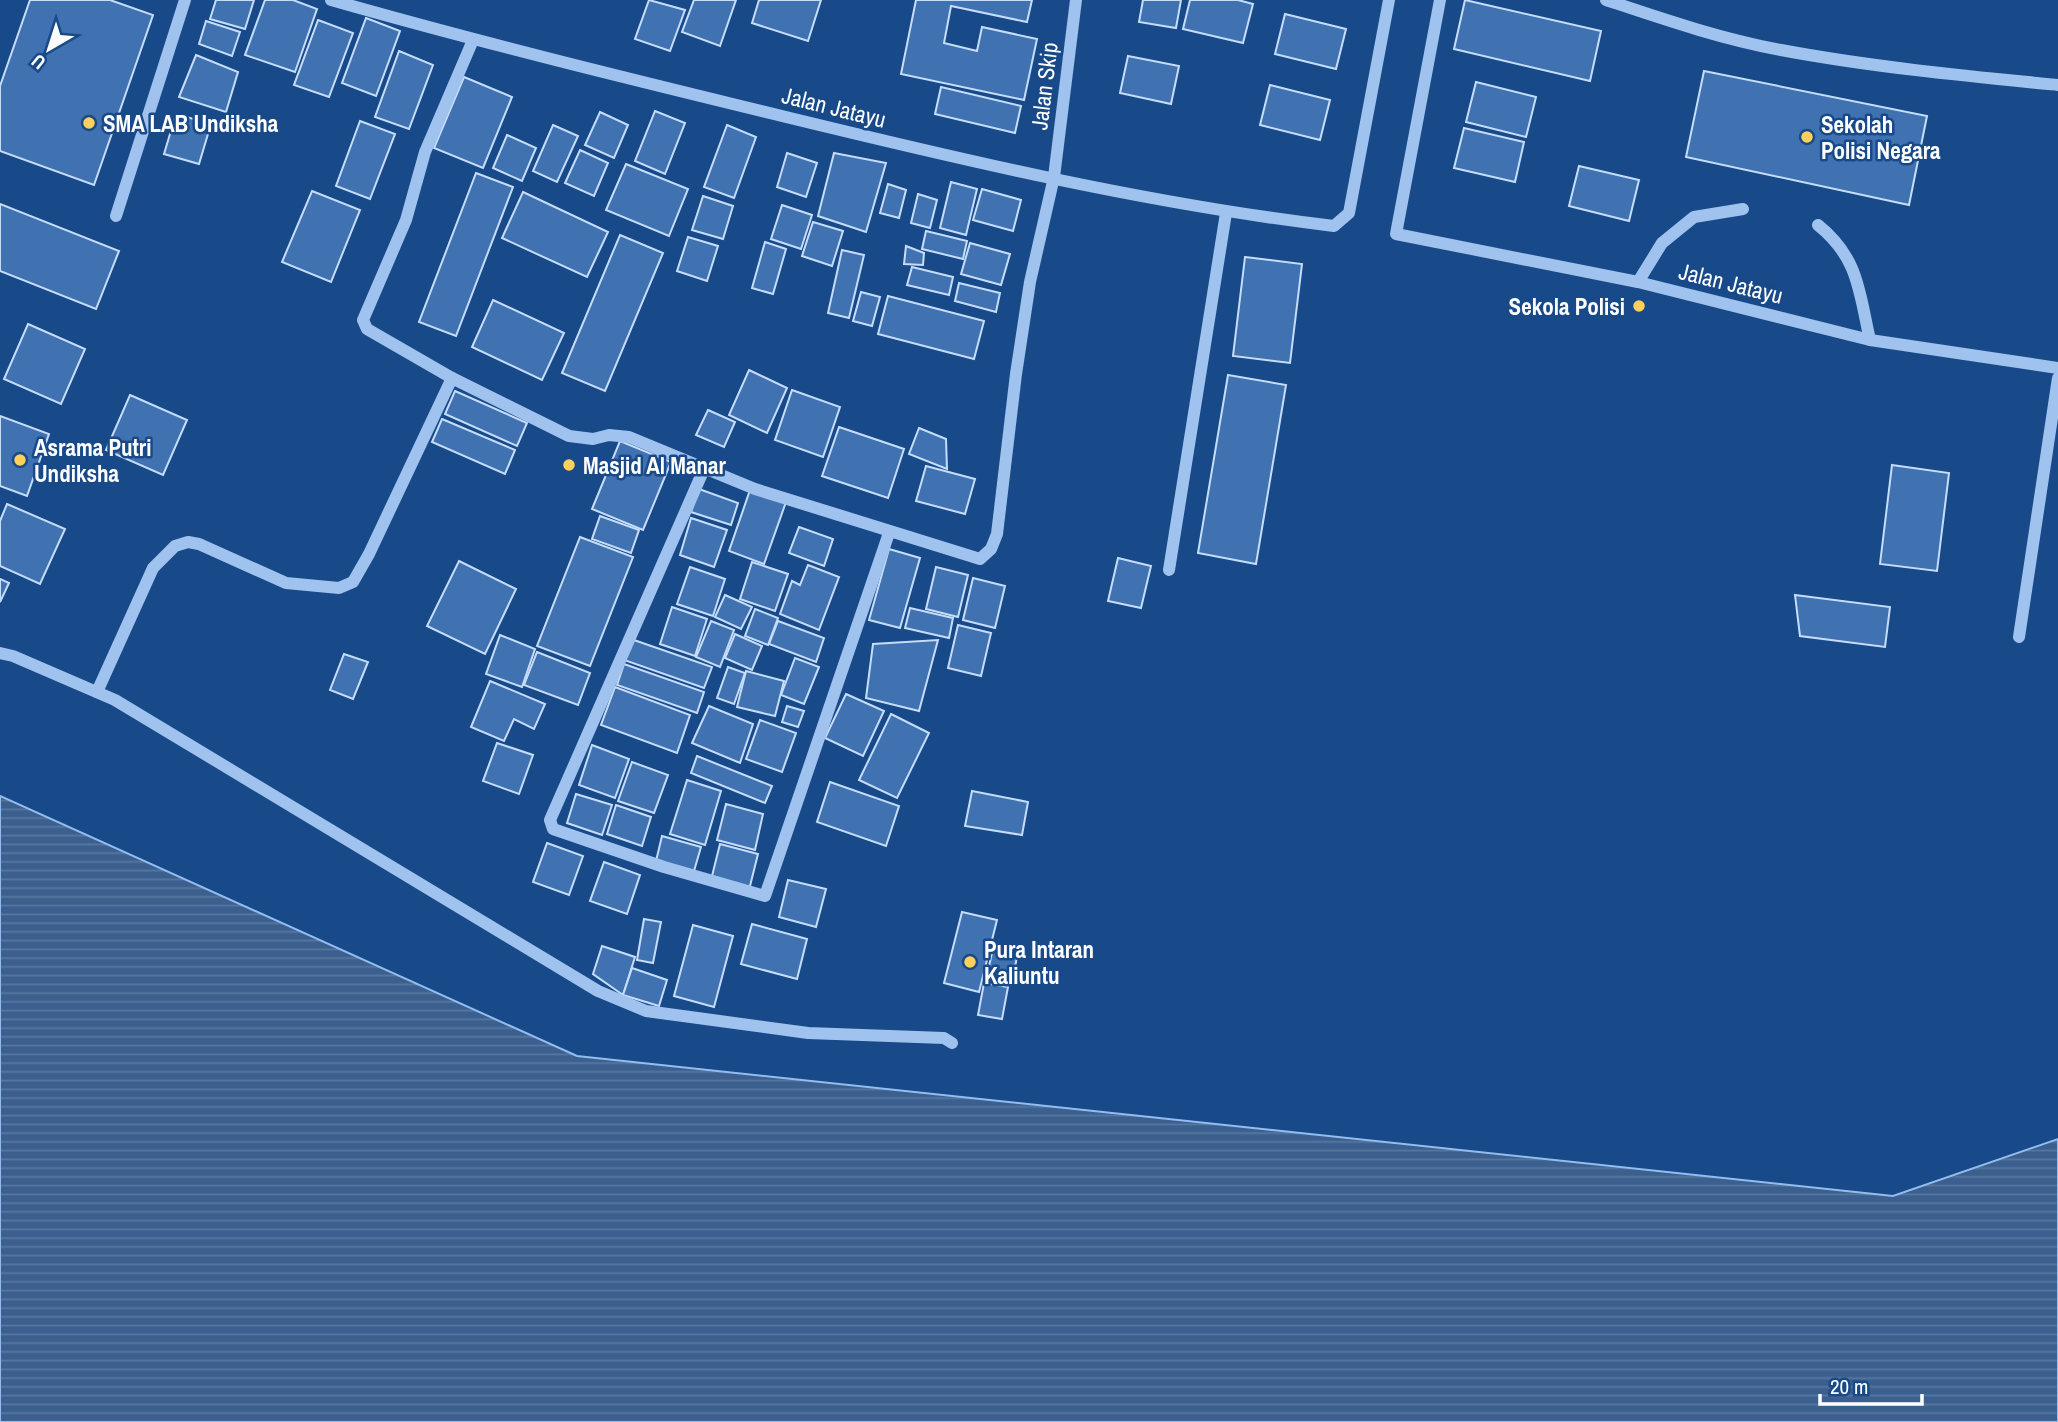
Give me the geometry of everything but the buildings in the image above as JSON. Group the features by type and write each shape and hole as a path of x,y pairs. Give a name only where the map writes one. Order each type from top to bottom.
{"street":[{"path":"116,215 185,0"},
{"name":"Jalan Jatayu","path":"331,0 472,40 920,149 1226,213 1334,226 1349,213 1390,0"},
{"name":"Jalan Skip","path":"889,533 980,559 991,549 997,534 1030,282 1054,177 1076,0"},
{"name":"Jalan Jatayu","path":"1440,0 1396,233 1638,282 1870,340 2058,368"},
{"path":"1605,0 1680,24 1779,50 1952,75 2058,85"},
{"path":"472,40 425,152 406,220 363,320 369,330 452,378 569,436 593,439 620,435 704,469 889,533 765,896 664,867 552,830 550,820 704,469"},
{"path":"1638,282 1662,243 1694,217 1742,209"},
{"path":"1169,570 1226,213"},
{"path":"1818,225 1835,238 1852,263 1870,340"},
{"path":"97,692 153,568 175,545 188,542 198,544 286,583 339,589 353,582 369,554 452,378"},
{"path":"2019,637 2058,378"},
{"path":"0,653 97,692 210,755 359,849 598,991 646,1011 808,1033 944,1038 952,1043"}],"water":[{"path":"0,796 577,1056 1893,1196 2058,1139 2058,1422 0,1422"}],"place":[{"name":"SMA LAB Undiksha","path":"89,123"},
{"name":"Sekolah Polisi Negara","path":"1807,137"},
{"name":"Sekola Polisi","path":"1639,306"},
{"name":"Asrama Putri Undiksha","path":"20,460"},
{"name":"Masjid Al Manar","path":"569,465"},
{"name":"Pura Intaran Kaliuntu","path":"970,962"}]}
